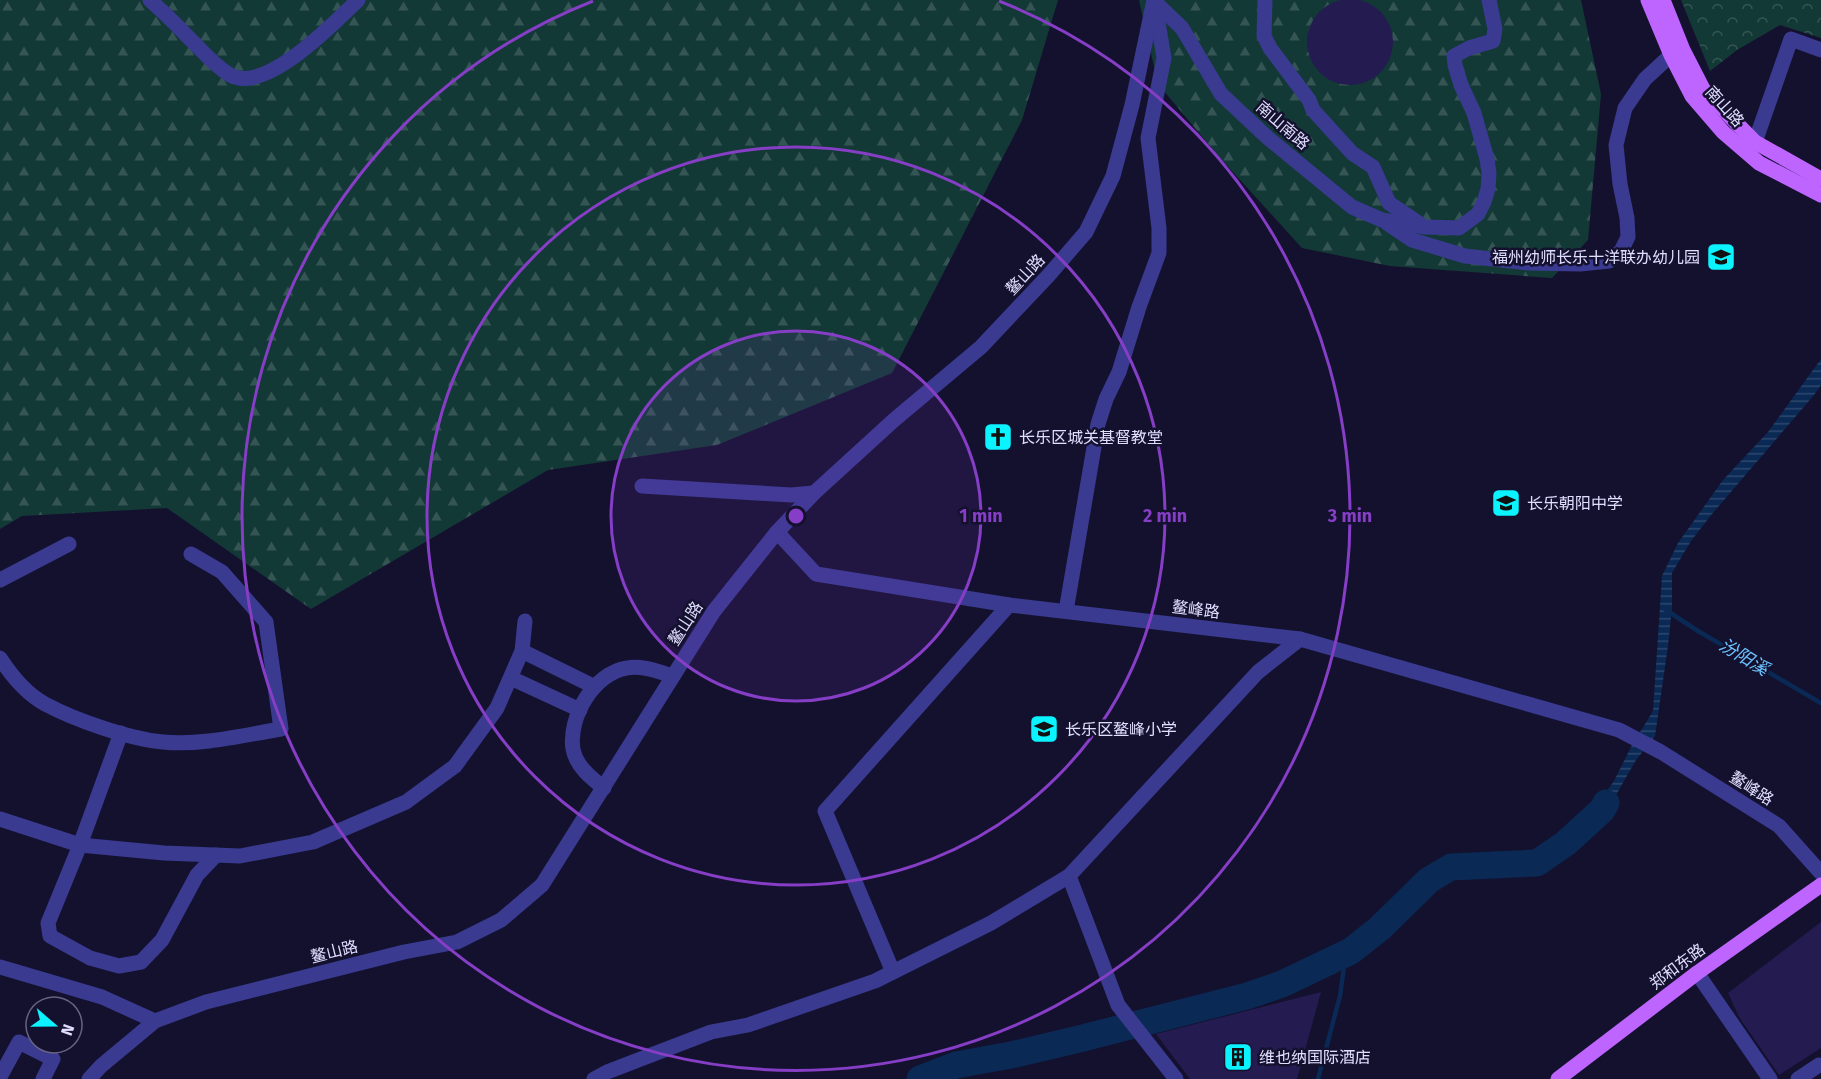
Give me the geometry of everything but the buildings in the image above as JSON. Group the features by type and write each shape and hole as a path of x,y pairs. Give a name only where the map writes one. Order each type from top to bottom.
{"main road":[{"name":"南山路","path":"1648,0 1671,56 1692,96 1723,132 1759,163 1821,195"},
{"name":"南山路","path":"1663,0 1683,50 1704,89 1755,142 1821,179"},
{"name":"郑和东路","path":"1558,1079 1697,973 1821,885"}],"street":[{"path":"150,0 213,63 232,76 244,80 260,75 306,49 358,0"},
{"path":"1066,611 1098,424 1106,399 1119,372 1139,307 1159,254 1159,228 1148,138 1164,58 1154,0"},
{"name":"南山南路","path":"1154,0 1182,28 1221,94 1268,138 1352,207 1382,220 1425,227 1459,228 1478,214 1488,189 1489,172 1474,113 1455,65 1454,56 1460,51 1493,41 1494,29 1489,0"},
{"name":"鳌山路","path":"89,1079 101,1066 155,1021 206,1002 404,952 457,942 501,920 542,885 714,611 777,532 814,493 894,420 981,347 1086,232 1113,176 1132,105 1154,0"},
{"name":"南山南路","path":"1265,0 1264,36 1270,48 1309,100 1313,110 1352,153 1373,167 1389,203 1425,227"},
{"path":"1755,142 1791,39 1821,50"},
{"path":"1382,220 1412,240 1465,256 1529,263 1580,264 1609,261 1621,251 1628,237 1617,145 1625,108 1645,79 1671,56"},
{"path":"642,486 791,495 814,493"},
{"name":"鳌峰路","path":"777,532 816,574 1009,605 1300,639 1623,732 1779,826 1821,873"},
{"path":"0,580 69,544"},
{"path":"0,658 12,675 43,703 111,731 163,742 207,741 281,729 266,622 222,572 192,554"},
{"path":"893,972 825,811 1009,605"},
{"path":"0,819 80,845 216,855 240,856 313,842 406,802 455,766 497,708 522,651 525,621"},
{"path":"594,1079 711,1032 748,1025 875,981 991,923 1070,876 1258,672 1300,639"},
{"path":"522,651 593,686"},
{"path":"604,788 585,772 573,750 573,731 580,710 593,686 606,676 627,668 647,669 673,676"},
{"path":"511,678 580,710"},
{"path":"121,733 80,845 48,923 50,936 90,958 119,966 141,962 162,940 197,875 216,855"},
{"path":"1070,876 1118,1005 1176,1079"},
{"path":"0,967 102,997 155,1021"},
{"path":"1697,973 1770,1079"},
{"path":"0,1077 19,1042 53,1059 42,1079"},
{"path":"1798,1079 1819,1065"}],"green space":[{"path":"0,0 1058,0 1022,120 892,373 717,445 548,470 311,609 167,508 22,516 0,529"},
{"path":"1139,0 1581,0 1601,94 1588,240 1552,278 1390,266 1302,248 1221,159 1158,84"},
{"path":"1681,0 1821,0 1821,38 1780,25 1737,50 1710,71"}],"water":[{"path":"1821,359 1821,385 1712,514 1691,541 1672,573 1672,607 1668,646 1655,736 1636,760 1608,809 1582,843 1583,825 1614,781 1653,711 1662,576 1678,543 1723,480 1768,432"}],"waterway":[{"name":"汾阳溪","path":"1666,610 1821,703"},
{"path":"920,1079 956,1065 1075,1040 1247,996 1282,984 1351,951 1380,928 1429,880 1451,867 1537,863 1566,843 1602,810 1606,803"},
{"path":"1318,1079 1340,996 1346,953"}],"place":[{"name":"福州幼师长乐十洋联办幼儿园","path":"1721,257"},
{"name":"长乐区城关基督教堂","path":"998,437"},
{"name":"长乐朝阳中学","path":"1506,503"},
{"name":"长乐区鳌峰小学","path":"1044,729"},
{"name":"维也纳国际酒店","path":"1238,1057"}]}
